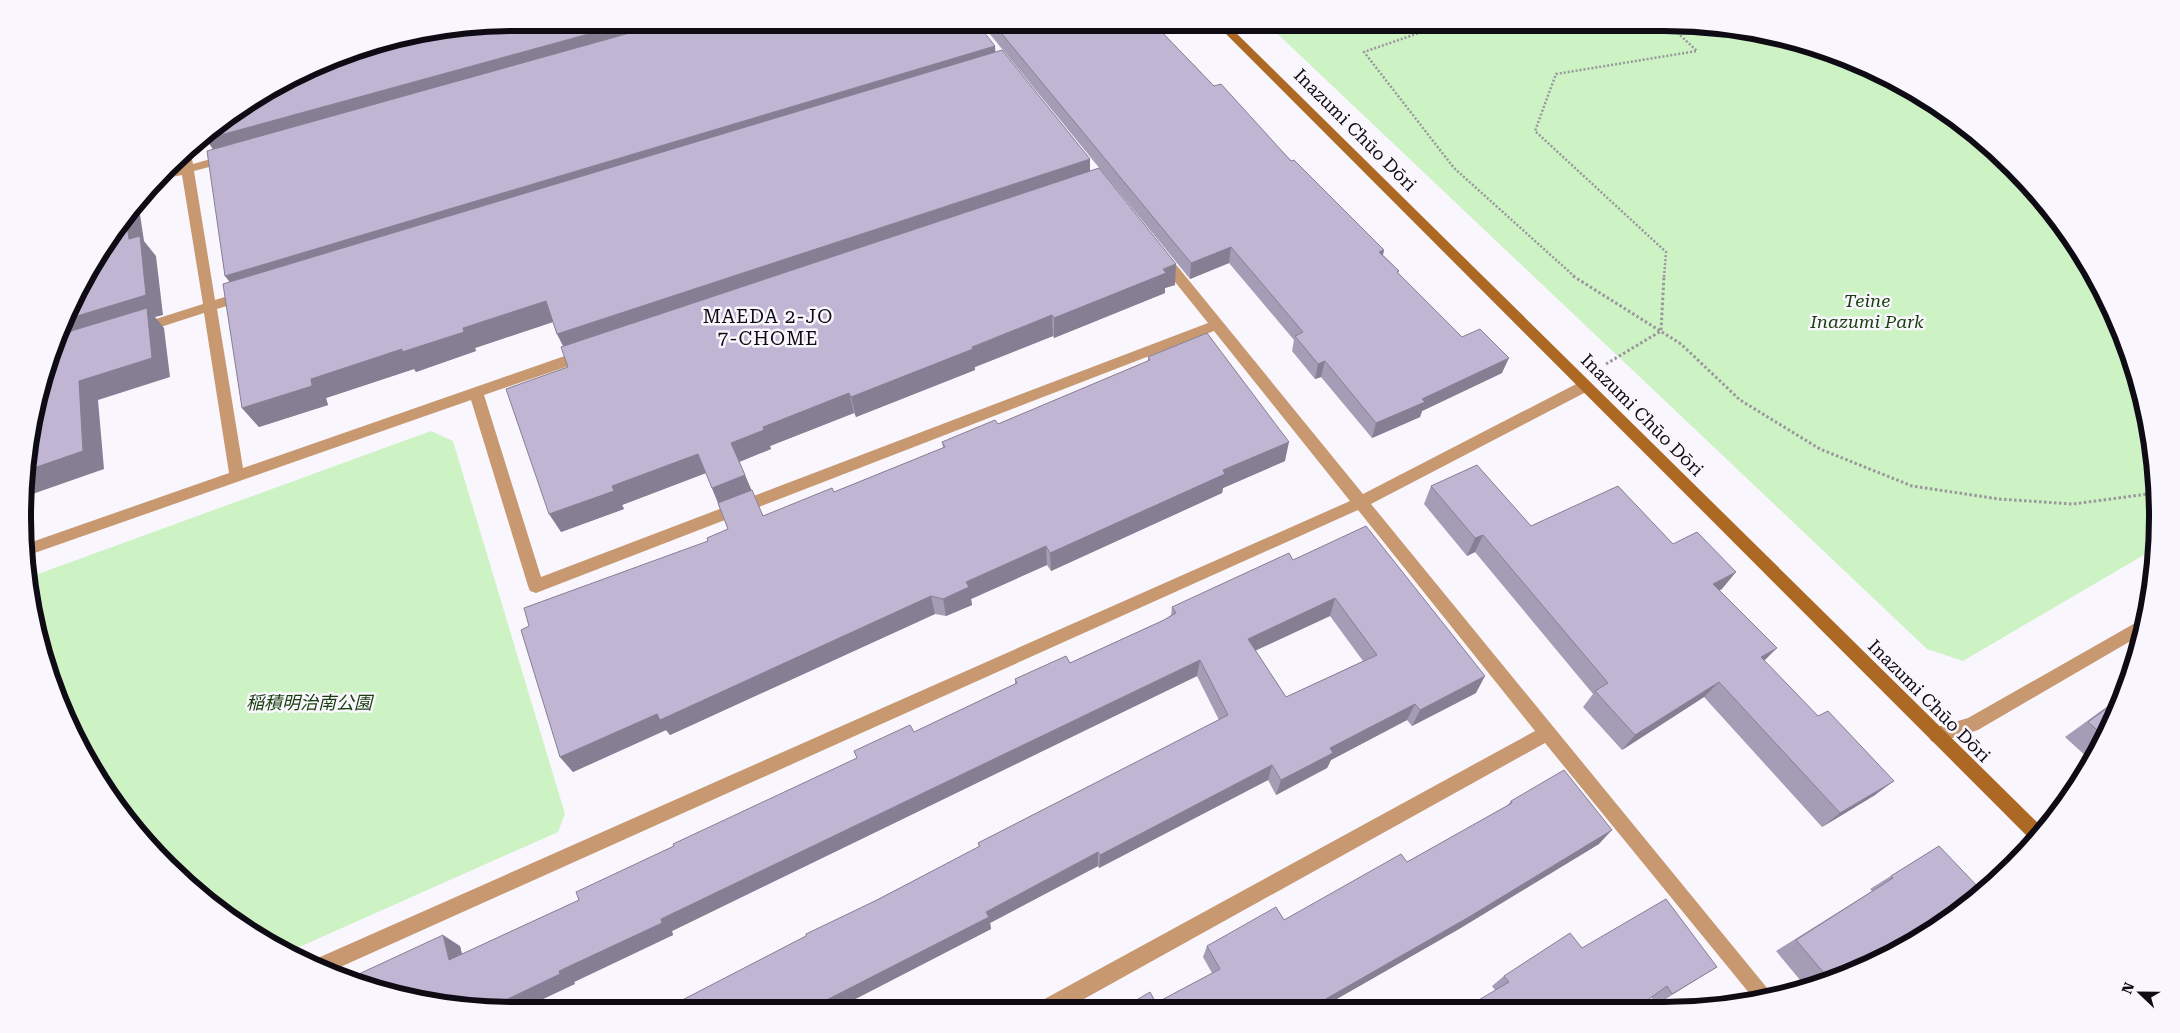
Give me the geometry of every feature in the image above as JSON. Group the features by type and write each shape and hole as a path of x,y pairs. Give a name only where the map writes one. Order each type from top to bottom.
{"street":[{"name":"Inazumi Chūo Dōri","path":"1229,31 2033,830"},
{"path":"173,173 244,153"},
{"path":"186,162 237,475"},
{"path":"1156,249 1218,324 1360,504 1760,992"},
{"path":"125,334 256,293"},
{"path":"476,392 536,586 1218,324"},
{"path":"32,548 599,350"},
{"path":"328,964 1360,504 1586,386"},
{"path":"1937,735 1972,725 2135,630"},
{"path":"1059,1002 1547,733"}],"path":[{"path":"1423,31 1364,52 1454,168 1579,281 1681,344 1740,400 1820,449 1912,486 1999,499 2073,504 2148,494"},
{"path":"1660,331 1666,252 1535,131 1556,74 1697,52 1676,31"},
{"path":"1603,366 1660,331"}],"green space":[{"name":"Teine Inazumi Park","path":"1274,31 1664,31 1727,35 1758,41 1819,57 1878,81 1933,113 1959,132 2007,173 2048,221 2067,247 2099,302 2112,331 2132,391 2145,453 2149,516 2148,553 1963,661 1927,649"},
{"name":"稲積明治南公園","path":"431,431 453,441 565,814 558,832 296,949 247,920 221,901 173,860 132,812 113,786 81,731 68,702 48,642 35,575"}],"building":[{"path":"599,31 216,136 247,113 302,81 331,68 391,48 453,35 485,32"},
{"path":"637,31 983,31 995,46 225,276 207,151"},
{"path":"999,31 1161,31 1214,86 1221,84 1291,161 1294,160 1384,250 1379,252 1462,337 1480,329 1509,358 1422,399 1425,402 1376,423 1325,361 1318,364 1295,336 1303,332 1231,247 1191,263"},
{"path":"1002,50 1090,159 557,334 546,301 463,328 464,332 402,352 402,349 311,379 312,386 242,408 223,284"},
{"path":"1099,168 1176,264 1163,269 1166,273 1054,318 1052,315 972,347 973,349 851,397 849,393 763,427 764,430 731,443 745,475 712,488 698,454 612,486 614,491 549,514 506,389 568,367 561,347"},
{"path":"127,227 129,239 140,236 146,295 74,317 96,274"},
{"path":"147,308 152,358 79,381 83,451 34,468 48,391 68,332"},
{"path":"1207,333 1289,442 1223,470 1225,474 1050,553 1046,546 966,582 969,587 943,599 931,596 660,720 657,714 560,757 521,630 529,626 524,608 708,541 707,538 728,529 718,503 752,490 763,516 832,488 834,492 945,447 942,442 995,420 998,424 1150,360 1148,357"},
{"path":"1477,465 1531,526 1618,486 1673,544 1697,532 1736,572 1713,584 1777,648 1761,657 1818,716 1828,711 1894,781 1840,813 1719,682 1635,735 1595,691 1608,683 1483,535 1475,538 1431,486"},
{"path":"1366,526 1485,676 1420,710 1415,704 1330,748 1333,753 1281,780 1272,765 1100,855 1098,852 986,912 989,917 823,1002 678,1002 806,936 806,934 877,900 980,846 978,843 1228,715 1200,660 661,919 662,923 559,971 560,974 502,1002 453,998 391,985 357,975 443,935 449,960 579,900 576,892 674,846 673,844 857,758 854,751 910,725 914,732 1017,683 1015,679 1066,656 1070,663 1164,620 1176,613 1172,607 1289,553 1293,560","holes":["1335,598 1377,655 1286,697 1248,639"]},
{"path":"2110,706 2099,731 2088,722"},
{"path":"1564,770 1612,830 1469,917 1320,1002 1158,1002 1220,969 1207,946 1276,907 1284,920 1401,854 1407,862 1512,803 1511,801"},
{"path":"1939,846 1977,886 1933,920 1906,937 1878,952 1825,974 1796,940 1893,878 1891,876"},
{"path":"1666,899 1717,967 1672,994 1667,986 1645,1002 1475,1002 1509,982 1504,976 1570,933 1582,948"},
{"path":"1150,992 1155,1002 1133,1002"}],"district":[{"name":"MAEDA 2-JO 7-CHOME","path":"768,327"}]}
